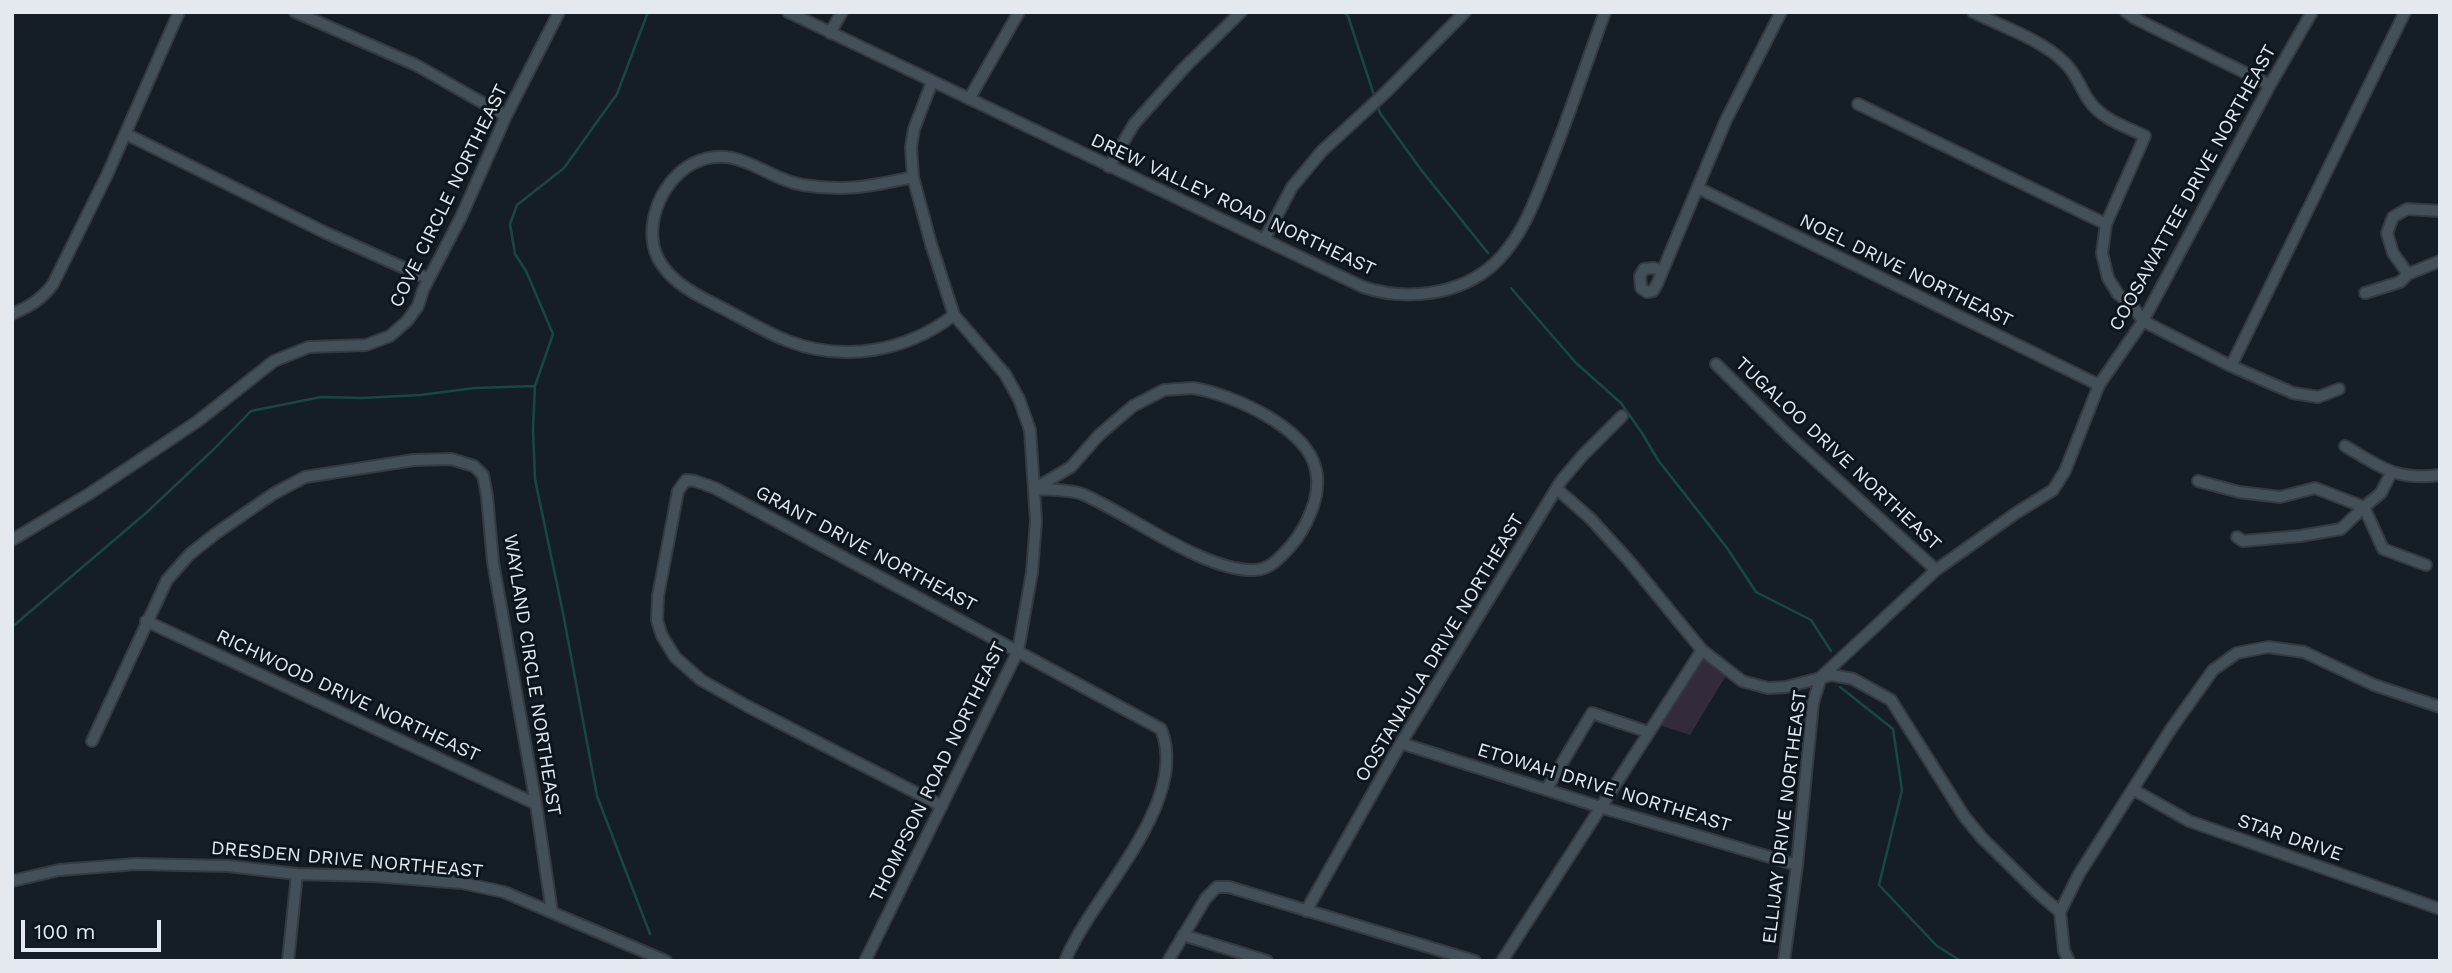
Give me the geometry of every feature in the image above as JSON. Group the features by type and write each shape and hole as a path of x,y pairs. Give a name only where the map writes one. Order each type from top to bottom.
{"street":[{"path":"12,314 44,296 53,284 126,134 179,12"},
{"path":"295,12 416,65 506,116"},
{"name":"COVE CIRCLE NORTHEAST","path":"12,540 89,494 198,421 274,361 309,347 366,345 390,336 407,321 418,306 423,290 461,217 506,116 559,12"},
{"name":"DREW VALLEY ROAD NORTHEAST","path":"788,12 1363,286 1383,293 1408,296 1443,290 1467,281 1493,265 1513,242 1530,213 1605,12"},
{"path":"831,33 842,12"},
{"path":"969,99 1019,12"},
{"path":"1109,167 1134,124 1184,68 1241,12"},
{"path":"1264,240 1292,187 1322,151 1385,93 1465,12"},
{"path":"1662,271 1726,120 1780,12"},
{"path":"1973,12 2047,48 2078,78 2090,102 2103,115 2145,136 2106,224 2102,253 2108,278 2118,294 2132,304 2143,321 2231,366 2293,393 2318,397 2339,389"},
{"path":"2126,12 2270,85"},
{"name":"COOSAWATTEE DRIVE NORTHEAST","path":"1821,677 1936,570 2015,513 2053,490 2065,471 2099,385 2143,321 2312,12"},
{"path":"2231,366 2404,12"},
{"name":"THOMPSON ROAD NORTHEAST","path":"865,961 1018,651 1032,572 1036,521 1030,430 1019,398 1005,374 954,314 913,177 911,148 914,129 932,82"},
{"path":"1858,104 2106,224"},
{"path":"126,134 324,232 429,279"},
{"path":"913,177 860,188 836,189 800,185 740,160 719,156 693,164 674,178 662,193 655,213 655,254 662,266 679,283 705,299 781,338 814,348 840,352 902,345 934,330 954,314"},
{"name":"NOEL DRIVE NORTHEAST","path":"1698,188 2099,385"},
{"path":"2408,274 2393,253 2387,233 2393,217 2407,209 2440,211"},
{"path":"2365,293 2400,282 2408,274 2440,261"},
{"name":"TUGALOO DRIVE NORTHEAST","path":"1716,364 1789,436 1936,570"},
{"path":"1193,388 1215,392 1242,402 1278,422 1304,448 1316,469 1312,509 1297,538 1274,564 1258,570 1238,569 1210,561 1079,493 1034,489 1072,467 1099,435 1133,406 1164,390 1193,388"},
{"name":"OOSTANAULA DRIVE NORTHEAST","path":"1306,911 1401,743 1557,489 1571,468 1622,416"},
{"path":"2345,446 2391,473 2422,478 2440,475"},
{"name":"WAYLAND CIRCLE NORTHEAST","path":"92,741 167,580 190,554 273,494 305,477 415,460 452,459 474,466 483,475 487,496 493,562 536,804 552,912"},
{"path":"2237,537 2243,541 2341,529 2381,493 2391,473"},
{"name":"GRANT DRIVE NORTHEAST","path":"942,806 747,706 701,680 678,660 662,636 657,620 658,596 678,491 686,480 715,488 1161,729 1167,744 1166,767 1154,814 1070,947 1065,961"},
{"path":"2198,481 2239,492 2280,497 2315,488 2364,507 2383,549 2426,565"},
{"path":"1557,489 1591,519 1630,562 1685,625 1702,650 1742,681 1768,688 1786,687 1832,675 1853,679 1891,699 1964,816 1991,848 2060,912"},
{"name":"RICHWOOD DRIVE NORTHEAST","path":"146,621 536,804"},
{"path":"2069,961 2064,951 2060,912 2080,874 2171,729 2213,670 2237,653 2268,646 2304,652 2374,685 2440,707"},
{"path":"1502,961 1702,650"},
{"name":"ELLIJAY DRIVE NORTHEAST","path":"1783,961 1797,865 1813,703 1821,677"},
{"path":"1546,790 1592,713 1648,732"},
{"name":"ETOWAH DRIVE NORTHEAST","path":"1401,743 1600,807 1797,865"},
{"name":"STAR DRIVE","path":"2134,790 2189,821 2440,909"},
{"name":"DRESDEN DRIVE NORTHEAST","path":"12,881 59,870 136,864 228,866 298,874 374,876 462,883 504,892 666,961"},
{"path":"288,961 298,874"},
{"path":"1168,961 1206,898 1217,887 1229,887 1475,961"},
{"path":"1183,935 1268,961"}],"shaded area":[{"path":"1703,655 1727,674 1690,735 1660,725"}],"waterway":[{"path":"648,12 617,94 564,168 517,205 510,224 515,254 526,271 553,334 535,386 535,479 597,796 650,934"},
{"path":"1344,12 1348,16 1375,98"},
{"path":"1377,104 1380,113 1422,171 1488,253"},
{"path":"1511,288 1576,363 1621,403 1658,460 1727,548 1756,592 1811,620 1831,651"},
{"path":"12,627 146,513 251,411 321,397 362,398 420,395 475,388 535,386"},
{"path":"1840,687 1893,729 1902,790 1879,885 1937,946 1961,961"}]}
